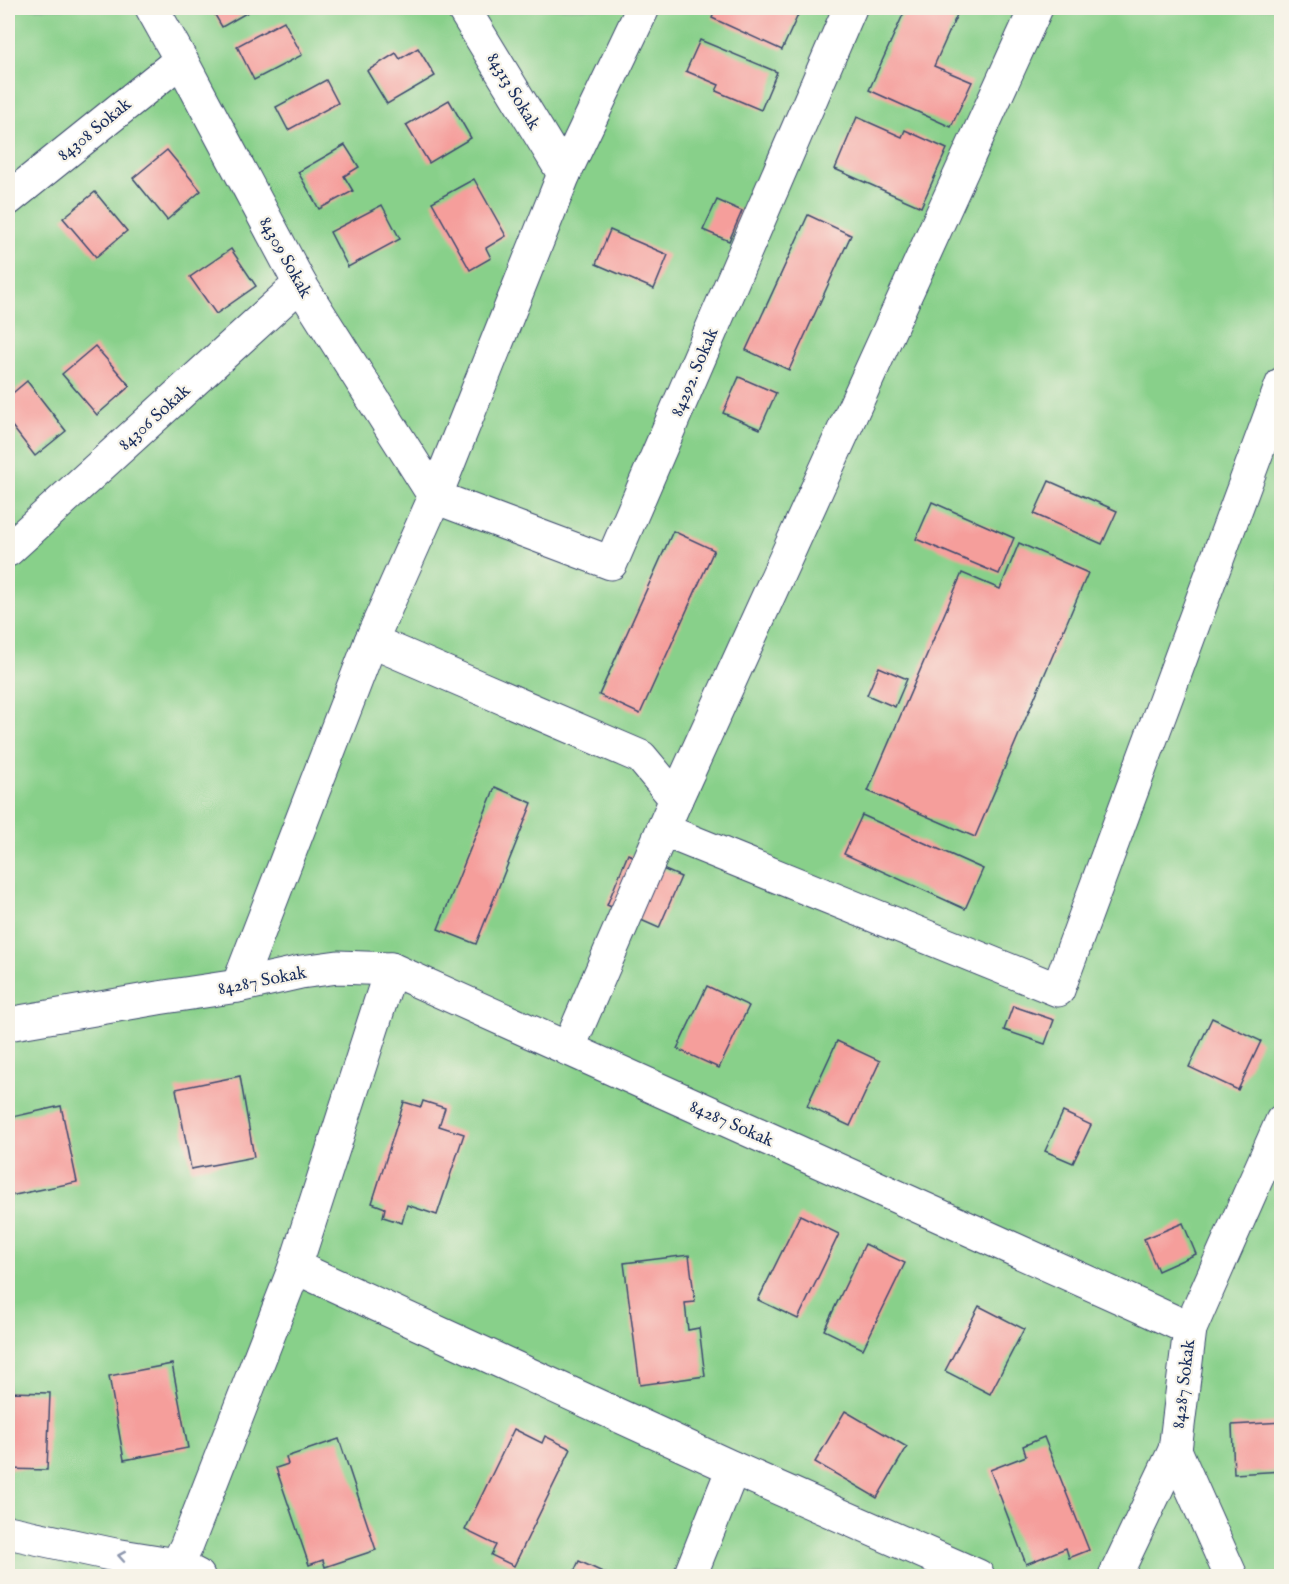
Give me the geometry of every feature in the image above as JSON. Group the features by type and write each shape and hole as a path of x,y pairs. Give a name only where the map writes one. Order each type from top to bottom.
{"street":[{"name":"84309 Sokak","path":"152,8 300,284 435,497"},
{"name":"84313 Sokak","path":"464,8 564,174"},
{"path":"238,986 371,641 435,497 564,174 644,8"},
{"name":"84292. Sokak","path":"435,497 611,563 850,8"},
{"path":"568,1049 676,799 1036,8"},
{"name":"84308 Sokak","path":"8,199 181,60"},
{"name":"84306 Sokak","path":"8,550 300,284"},
{"path":"663,830 1058,990 1281,384"},
{"path":"371,641 641,757 676,799"},
{"name":"84287 Sokak","path":"8,1024 238,986 301,972 338,967 391,969 1190,1329 1175,1450 1230,1576"},
{"path":"8,1532 115,1555 183,1573 186,1547 295,1267 391,969"},
{"path":"1190,1329 1280,1126"},
{"path":"295,1267 734,1468 978,1576"},
{"path":"1115,1576 1175,1450"},
{"path":"690,1576 734,1468"}],"green space":[{"path":"8,8 1281,8 1281,1576 8,1576"}],"building":[{"path":"211,8 255,8 222,27"},
{"path":"716,8 781,8 798,15 782,50 712,18"},
{"path":"906,8 960,8 934,66 972,82 951,127 869,90"},
{"path":"284,21 302,55 254,80 237,46"},
{"path":"700,40 777,72 761,110 716,91 719,85 686,71"},
{"path":"418,48 435,76 387,104 367,71 396,53 400,59"},
{"path":"326,80 338,103 288,130 276,107"},
{"path":"449,100 471,138 429,163 406,125"},
{"path":"857,117 902,137 905,130 947,149 921,207 835,169"},
{"path":"345,145 359,167 344,176 353,191 319,209 298,172"},
{"path":"167,150 201,191 167,220 133,178"},
{"path":"474,179 506,236 486,248 491,258 470,270 432,202"},
{"path":"95,192 127,231 96,257 63,218"},
{"path":"717,200 742,211 729,241 703,230"},
{"path":"382,205 400,239 348,267 330,232"},
{"path":"808,215 851,235 789,370 746,350"},
{"path":"610,230 668,255 654,289 596,264"},
{"path":"231,249 256,286 216,314 190,277"},
{"path":"95,346 130,386 97,415 62,374"},
{"path":"739,377 776,393 760,429 723,413"},
{"path":"27,381 66,431 35,456 8,421 8,397"},
{"path":"1049,481 1117,511 1102,544 1034,514"},
{"path":"932,502 1014,538 999,574 916,539"},
{"path":"673,531 714,550 640,714 599,695"},
{"path":"1019,543 1088,573 975,837 868,791 962,573 1000,589"},
{"path":"879,667 907,679 895,707 867,695"},
{"path":"495,787 532,803 476,944 438,929"},
{"path":"862,815 983,869 965,909 844,854"},
{"path":"628,854 681,877 659,928 607,905"},
{"path":"707,986 749,1006 719,1068 677,1049"},
{"path":"1013,1006 1054,1020 1045,1044 1004,1030"},
{"path":"1212,1018 1261,1041 1238,1090 1189,1067"},
{"path":"837,1041 880,1061 850,1126 807,1106"},
{"path":"240,1076 254,1157 191,1169 176,1089"},
{"path":"423,1101 445,1108 439,1126 464,1134 437,1215 407,1205 402,1223 383,1217 385,1208 372,1203 404,1102 421,1107"},
{"path":"61,1106 77,1182 10,1196 8,1118"},
{"path":"1063,1112 1091,1125 1073,1163 1045,1151"},
{"path":"800,1215 839,1234 798,1319 758,1300"},
{"path":"1183,1223 1196,1254 1158,1271 1144,1239"},
{"path":"865,1244 905,1263 863,1349 824,1330"},
{"path":"689,1255 695,1302 685,1303 688,1330 699,1328 705,1376 640,1385 624,1263"},
{"path":"979,1306 1024,1329 990,1394 945,1371"},
{"path":"172,1364 188,1448 124,1460 109,1376"},
{"path":"8,1392 50,1393 47,1470 8,1469"},
{"path":"845,1411 907,1447 877,1498 815,1462"},
{"path":"1282,1422 1282,1471 1234,1474 1232,1425"},
{"path":"514,1429 542,1443 545,1436 571,1449 514,1566 491,1555 496,1545 465,1530"},
{"path":"1044,1437 1089,1550 1069,1558 1066,1548 1026,1564 990,1470 1026,1456 1023,1446"},
{"path":"339,1439 376,1550 325,1567 323,1560 309,1565 276,1468 288,1464 286,1457"},
{"path":"579,1561 611,1576 572,1576"}]}
